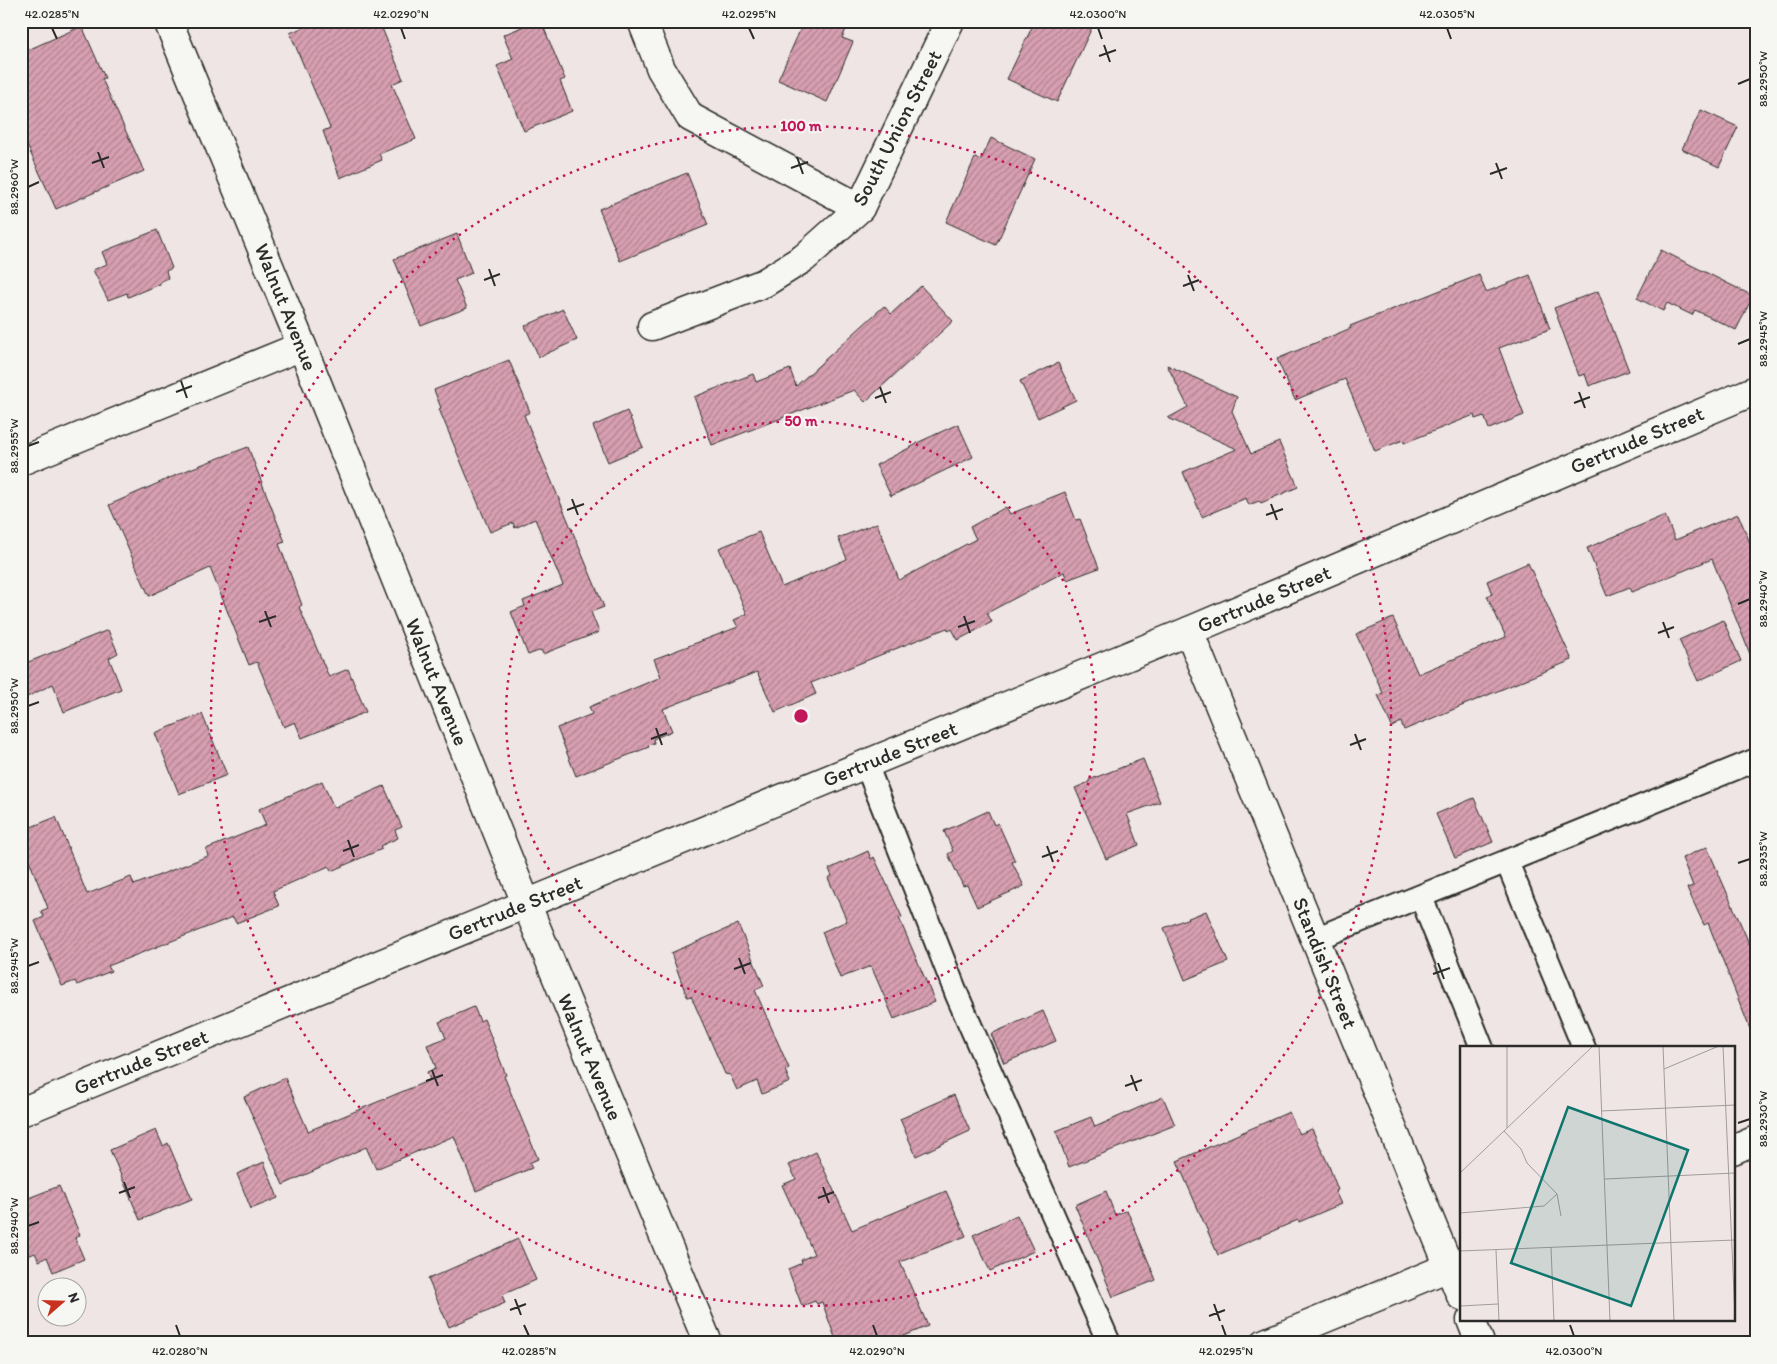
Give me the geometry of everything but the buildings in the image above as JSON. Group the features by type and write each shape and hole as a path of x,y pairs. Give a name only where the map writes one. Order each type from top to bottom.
{"street":[{"name":"Walnut Avenue","path":"168,21 302,346 526,903 708,1343"},
{"path":"642,21 661,69 690,117 860,208"},
{"name":"South Union Street","path":"652,326 764,283 804,258 860,208 950,21"},
{"path":"21,461 302,346"},
{"name":"Gertrude Street","path":"21,1112 1189,631 1756,390"},
{"name":"Standish Street","path":"1189,631 1315,939 1455,1264 1460,1291"},
{"path":"1734,1150 1756,1140"},
{"path":"1264,1343 1455,1264"},
{"path":"1472,1322 1480,1343"}],"lane":[{"path":"1315,939 1756,760"},
{"path":"866,764 957,995 1109,1343"},
{"path":"1507,862 1583,1046"},
{"path":"1421,897 1481,1046"}]}
